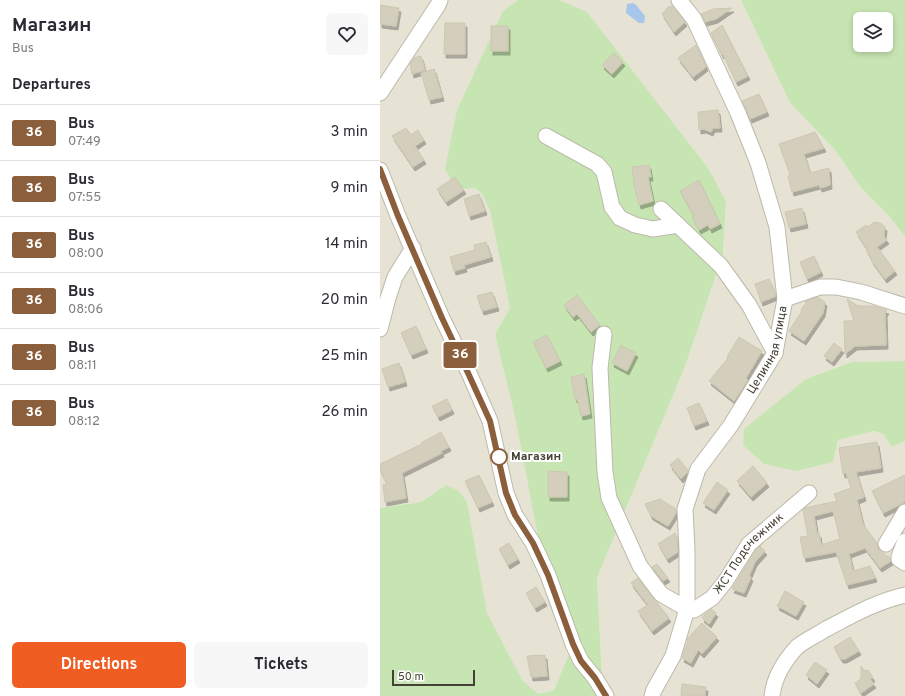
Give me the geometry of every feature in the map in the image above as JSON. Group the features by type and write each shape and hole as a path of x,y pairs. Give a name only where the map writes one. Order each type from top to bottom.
{"street":[{"path":"380,93 440,0"},
{"name":"Целинная улица","path":"652,696 673,656 687,609 685,510 698,469 731,425 775,353 785,299 777,227 758,163 738,113 694,19 679,0"},
{"path":"546,136 597,164 604,172 612,207 620,218 635,225 653,229 678,225"},
{"path":"380,170 442,318 490,421 506,493 515,515 533,543 548,575 573,644 581,661 595,678 606,696"},
{"path":"661,209 721,266 748,305 775,353"},
{"path":"380,329 395,277 412,248"},
{"path":"785,299 820,288 836,287 861,292 905,306"},
{"path":"604,334 600,368 605,472 609,498 640,566 661,594 687,609"},
{"name":"ЖСТ Подснежник","path":"687,609 694,610 712,598 725,582 749,544 808,493"},
{"path":"886,544 905,512"},
{"path":"905,541 899,559 905,563"},
{"path":"772,696 780,670 799,646 864,608 905,595"}],"shaded area":[{"path":"380,0 518,0 503,11 464,189 475,188 482,194 490,211 510,308 495,334 574,642 554,690 538,694 521,680 487,614 467,502 446,485 421,502 380,508"},
{"path":"560,0 741,0 790,103 834,149 862,189 890,217 905,237 905,361 852,362 806,379 835,455 838,440 874,431 883,434 892,447 905,441 905,696 603,696 597,578 686,364 723,254 726,201 587,12"}],"green space":[{"path":"518,0 560,0 587,12 708,168 726,201 723,254 686,364 597,578 603,696 380,696 380,508 421,502 446,485 459,491 467,502 487,613 522,680 538,694 554,690 574,642 540,547 515,416 495,334 510,308 490,211 482,194 475,188 464,189 453,184 445,169 457,110 503,11"},
{"path":"741,0 905,0 905,237 890,217 862,189 834,149 790,103"},
{"path":"905,361 905,441 892,447 883,434 874,431 838,440 833,462 796,471 764,464 743,445 744,429 806,379 852,362"}],"water":[{"path":"633,3 645,16 644,23 639,23 626,13 627,4"}],"building":[{"path":"380,5 399,8 396,26 380,24"},
{"path":"672,6 685,22 674,32 662,14 668,7"},
{"path":"732,8 716,19 705,22 701,14 713,9"},
{"path":"445,23 465,23 465,54 444,54"},
{"path":"722,25 748,76 736,82 711,33"},
{"path":"491,26 508,26 508,51 491,51"},
{"path":"696,45 706,67 693,77 678,58"},
{"path":"614,53 623,62 612,74 602,65"},
{"path":"421,56 425,70 412,74 410,64 414,58"},
{"path":"434,69 442,97 429,100 421,73"},
{"path":"759,94 767,112 750,119 742,101"},
{"path":"718,110 720,128 713,128 711,132 704,129 699,130 698,112"},
{"path":"406,128 411,135 418,130 424,140 415,146 424,160 413,167 392,136"},
{"path":"815,132 824,148 804,154 810,173 829,168 830,185 820,188 819,185 792,192 788,176 790,175 779,144"},
{"path":"649,165 651,177 648,177 653,201 639,205 634,186 632,167"},
{"path":"455,177 464,190 446,202 437,189"},
{"path":"699,180 720,224 710,229 708,225 699,230 692,217 694,216 680,191"},
{"path":"479,194 485,211 469,216 464,199"},
{"path":"802,208 806,224 789,228 785,212"},
{"path":"874,222 880,223 885,227 884,236 887,240 877,247 895,271 885,279 871,260 872,259 866,250 868,250 856,232 866,225 868,227"},
{"path":"486,242 491,257 464,265 465,268 454,271 450,257 475,250 474,245"},
{"path":"814,256 821,272 807,279 800,262"},
{"path":"769,279 776,296 761,302 755,284"},
{"path":"492,292 497,307 482,311 477,296"},
{"path":"577,295 600,325 591,332 577,314 573,317 564,305"},
{"path":"817,297 825,302 823,313 804,341 789,331 802,311 801,310 806,303 805,302"},
{"path":"847,299 858,306 874,306 887,310 885,313 886,345 855,346 845,354 844,321 854,321"},
{"path":"416,326 426,349 411,355 401,333"},
{"path":"547,335 560,361 546,368 533,342"},
{"path":"739,337 762,351 746,378 748,380 734,401 709,381 728,358 727,357"},
{"path":"834,343 842,349 832,362 824,356"},
{"path":"621,345 636,353 627,371 612,363"},
{"path":"399,363 405,382 388,387 382,369"},
{"path":"584,374 590,414 581,416 577,399 575,399 571,377"},
{"path":"447,399 452,410 438,417 432,406"},
{"path":"699,403 707,421 694,426 687,408"},
{"path":"441,432 449,447 441,451 442,453 402,473 406,498 385,502 383,485 387,484 380,471 380,464 422,444 421,443"},
{"path":"877,442 881,468 856,472 864,497 857,500 863,524 877,543 878,549 890,558 891,561 880,568 865,548 849,554 853,571 870,566 875,578 847,585 836,552 804,558 800,537 808,536 803,510 805,508 837,501 834,494 851,488 846,473 843,474 839,448","holes":["833,511 840,539 821,545 819,533 817,534 814,516"]},
{"path":"678,458 688,470 681,479 670,465"},
{"path":"753,466 767,483 751,497 737,481"},
{"path":"548,471 567,472 567,497 548,497"},
{"path":"479,475 492,502 478,508 465,481"},
{"path":"905,475 905,502 883,513 872,491"},
{"path":"717,482 728,490 714,510 703,503"},
{"path":"660,499 676,509 676,513 668,526 651,516 645,504"},
{"path":"675,533 677,537 678,552 667,559 658,544"},
{"path":"509,543 518,559 508,565 499,549"},
{"path":"760,546 765,551 755,562 749,576 751,577 744,593 732,589 756,550"},
{"path":"657,564 668,578 663,581 652,567"},
{"path":"638,578 669,618 652,631 638,611 648,605 631,583"},
{"path":"536,587 545,602 535,608 526,593"},
{"path":"785,591 804,602 796,616 777,606"},
{"path":"711,609 716,613 709,624 702,618"},
{"path":"702,623 717,637 702,654 698,650 691,663 682,658 688,641 687,639"},
{"path":"850,637 859,651 845,659 841,659 834,647"},
{"path":"545,655 547,676 531,677 527,656"},
{"path":"815,662 827,670 817,684 806,675"},
{"path":"861,666 865,671 868,670 873,678 870,679 874,684 861,693 855,683 861,679"},
{"path":"682,684 706,687 705,696 681,696"}],"bus line":[{"name":"36","path":"380,169 398,216 442,318 490,421 506,493 515,515 533,543 548,575 573,644 581,661 595,678 606,696"}],"place":[{"name":"Магазин","path":"499,457"}]}
